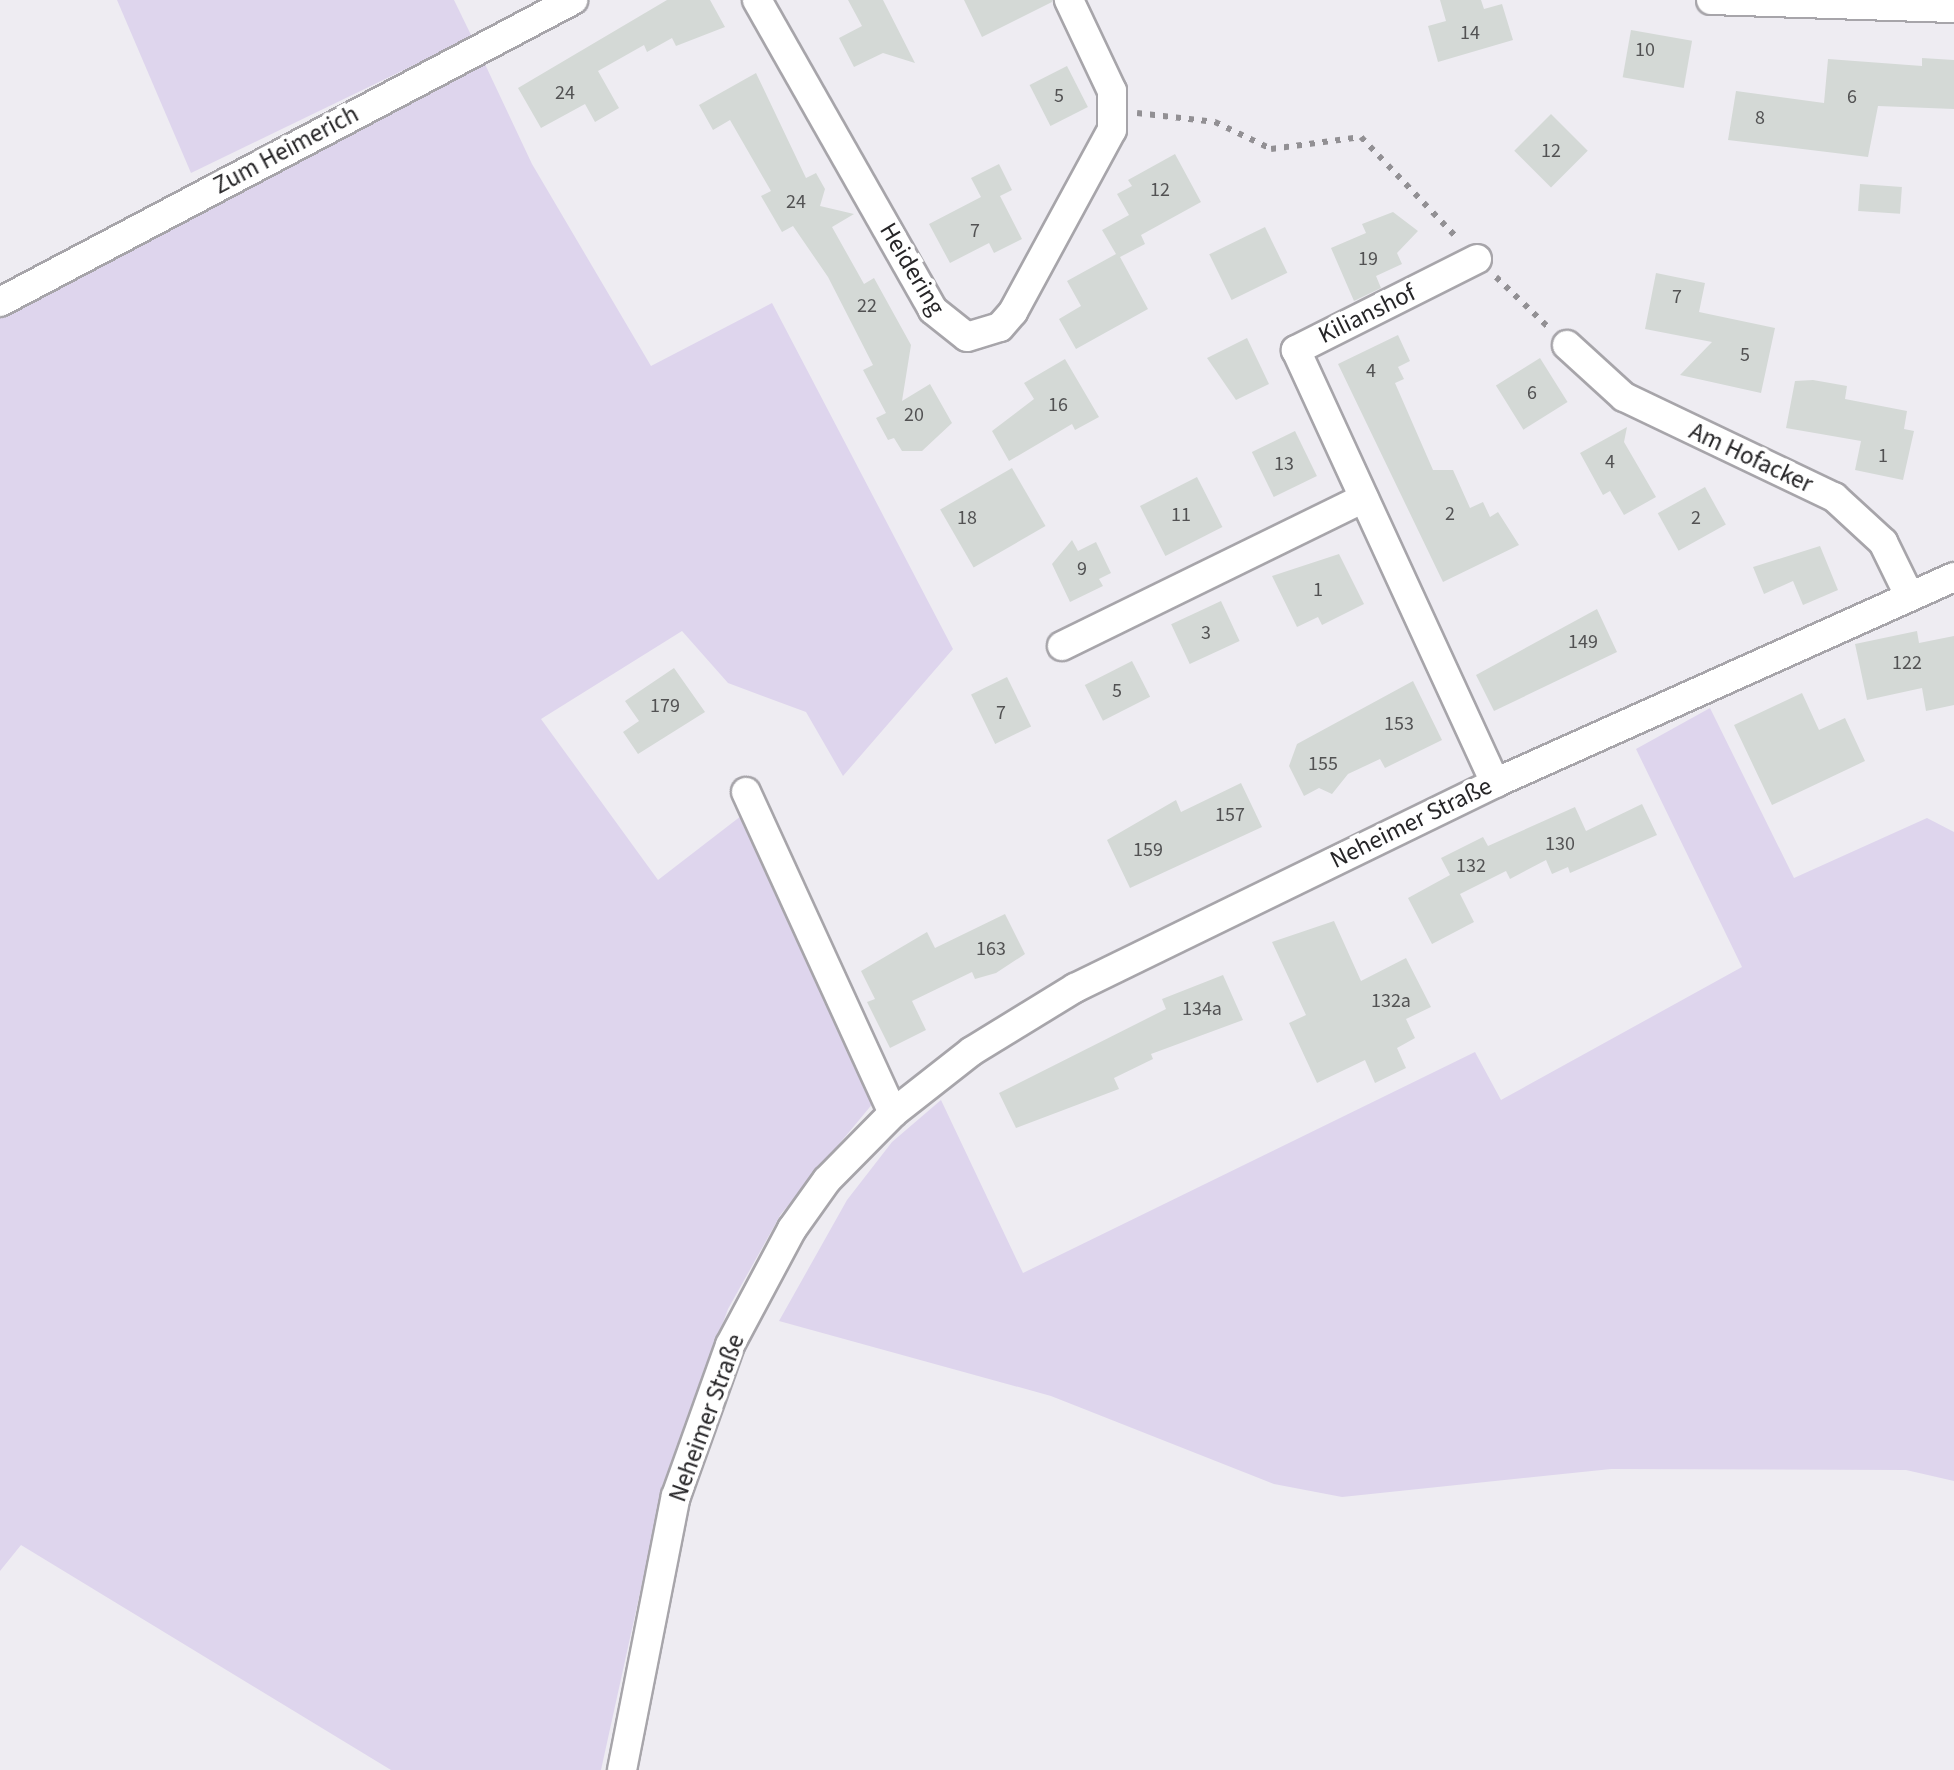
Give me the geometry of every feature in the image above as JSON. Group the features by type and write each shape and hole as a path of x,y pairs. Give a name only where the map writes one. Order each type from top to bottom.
{"street":[{"name":"Zum Heimerich","path":"0,302 573,0"},
{"name":"Heidering","path":"757,0 933,310 967,337 1000,327 1013,312 1112,130 1115,111"},
{"path":"1069,0 1115,111"},
{"path":"1711,0 1954,8"},
{"name":"Kilianshof","path":"1476,259 1296,350 1495,783"},
{"name":"Am Hofacker","path":"1567,346 1624,397 1834,497 1883,542 1909,595"},
{"path":"1062,646 1364,498"},
{"name":"Neheimer Straße","path":"622,1770 676,1496 730,1345 810,1204 892,1113 972,1051 1075,988 1495,783 1954,577"},
{"path":"746,792 892,1113"}],"path":[{"path":"1115,111 1214,122 1272,149 1361,137 1476,259 1567,346"}],"shaded area":[{"path":"117,0 454,0 472,37 191,173"},
{"path":"483,60 532,164 651,366 772,303 953,649 843,776 806,712 728,683 682,631 541,719 658,880 741,816 874,1102 781,1214 728,1309 663,1488 601,1770 391,1770 21,1545 0,1571 0,313"},
{"path":"1710,708 1794,878 1927,818 1954,832 1954,1481 1906,1470 1611,1469 1342,1497 1274,1484 1051,1396 779,1321 847,1200 892,1142 941,1100 1023,1273 1475,1052 1501,1100 1742,967 1636,749"}],"building":[{"path":"667,0 710,0 725,27 676,46 672,38 647,52 644,45 598,71 619,108 595,122 585,104 541,128 518,88"},
{"path":"848,0 883,0 915,63 883,53 854,67 839,38 862,26"},
{"path":"964,0 1052,0 1052,2 982,37"},
{"path":"1440,0 1481,0 1484,9 1502,4 1513,40 1438,62 1428,26 1446,21"},
{"path":"1631,30 1692,41 1684,88 1623,77"},
{"path":"1922,58 1954,60 1954,109 1878,106 1868,157 1728,140 1736,91 1824,103 1828,59 1922,66"},
{"path":"1067,66 1088,107 1050,126 1030,85"},
{"path":"756,73 806,178 816,173 825,189 820,206 854,214 832,227 864,284 874,278 911,345 902,401 930,384 952,423 922,451 902,451 894,438 888,440 876,418 886,413 863,370 873,365 828,277 793,226 782,232 761,196 771,191 730,120 713,130 699,105"},
{"path":"1551,114 1588,151 1551,188 1514,151"},
{"path":"1175,154 1201,202 1141,235 1145,244 1120,257 1148,309 1076,349 1059,319 1081,306 1067,281 1116,254 1102,230 1129,215 1117,194 1132,186 1128,180"},
{"path":"999,164 1012,190 1000,196 1022,239 994,253 989,243 950,263 929,224 981,197 971,178"},
{"path":"1860,184 1902,187 1900,214 1858,211"},
{"path":"1393,212 1418,231 1397,253 1402,264 1376,276 1381,288 1354,301 1331,248 1366,233 1362,224"},
{"path":"1265,227 1287,273 1232,300 1209,254"},
{"path":"1656,273 1705,283 1699,312 1775,328 1761,393 1680,375 1712,342 1645,329"},
{"path":"1398,335 1410,361 1398,367 1404,379 1395,383 1433,470 1453,470 1470,508 1483,502 1490,517 1498,512 1519,545 1443,582 1338,364"},
{"path":"1247,338 1269,384 1236,400 1207,358"},
{"path":"1540,358 1568,402 1523,430 1496,386"},
{"path":"1065,359 1099,417 1075,430 1072,424 1009,461 992,431 1034,399 1024,383"},
{"path":"1795,381 1847,386 1845,399 1907,411 1904,429 1914,431 1903,480 1855,470 1861,441 1786,428"},
{"path":"1627,427 1624,442 1656,497 1624,515 1610,491 1603,495 1580,453"},
{"path":"1295,431 1317,476 1274,497 1252,452"},
{"path":"1012,468 1046,526 974,568 940,510"},
{"path":"1197,477 1222,527 1165,556 1140,506"},
{"path":"1705,487 1726,525 1679,551 1658,513"},
{"path":"1072,540 1078,551 1096,542 1111,573 1099,579 1103,586 1070,602 1052,564"},
{"path":"1820,546 1838,590 1803,605 1793,581 1764,594 1753,567"},
{"path":"1339,554 1364,604 1322,625 1318,617 1297,627 1272,576"},
{"path":"1221,601 1240,641 1190,664 1171,624"},
{"path":"1597,609 1617,652 1494,711 1476,675"},
{"path":"1917,631 1919,643 1954,636 1954,705 1926,711 1922,688 1867,700 1855,644"},
{"path":"1132,661 1150,697 1103,721 1085,685"},
{"path":"674,668 705,712 638,754 623,732 639,721 625,701"},
{"path":"1007,677 1031,726 995,744 971,695"},
{"path":"1413,681 1442,740 1385,768 1380,759 1348,774 1332,794 1319,788 1304,796 1289,766 1297,744"},
{"path":"1802,693 1819,730 1845,718 1865,761 1772,805 1734,725"},
{"path":"1241,783 1262,827 1130,888 1107,840 1176,800 1181,812"},
{"path":"1642,804 1657,835 1570,873 1568,867 1552,874 1546,860 1510,879 1506,871 1460,894 1474,922 1432,944 1408,898 1450,875 1441,858 1483,837 1488,846 1575,807 1586,831"},
{"path":"1005,914 1025,954 996,973 975,979 972,972 912,1001 926,1030 890,1048 867,1002 875,999 861,971 927,932 935,948"},
{"path":"1334,921 1361,981 1406,958 1431,1007 1406,1019 1415,1038 1397,1048 1406,1068 1375,1083 1365,1060 1317,1083 1289,1023 1306,1015 1272,942"},
{"path":"1223,975 1243,1020 1151,1054 1153,1059 1114,1078 1119,1089 1016,1128 999,1093 1166,1009 1162,999"}]}
